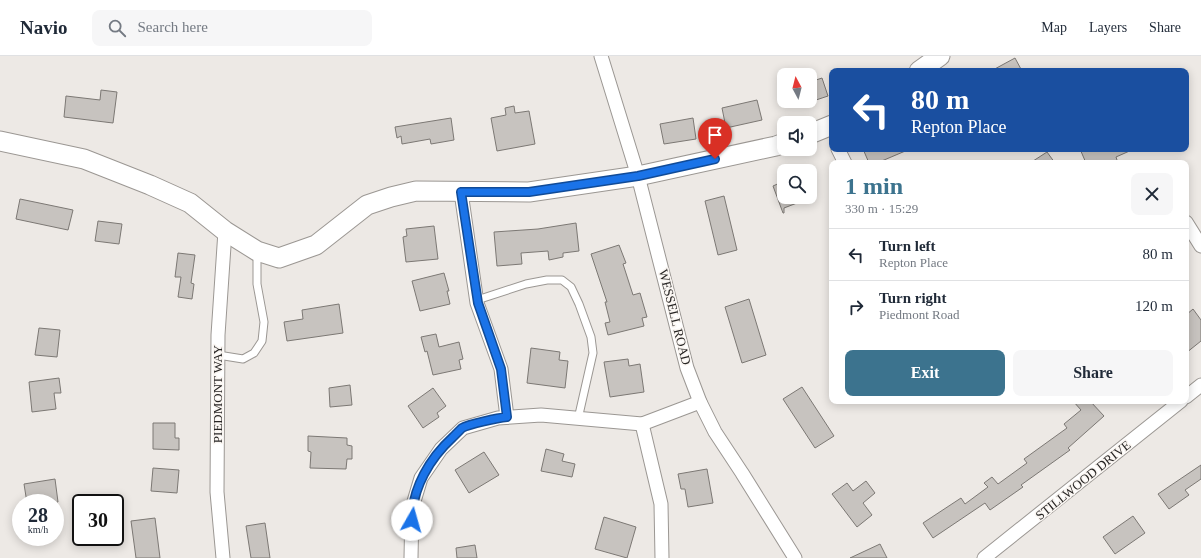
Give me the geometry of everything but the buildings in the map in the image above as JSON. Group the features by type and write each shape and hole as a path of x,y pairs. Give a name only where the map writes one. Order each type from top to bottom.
{"street":[{"name":"WESSELL ROAD","path":"601,56 638,176 687,368 700,402 715,432 795,558"},
{"path":"923,68 940,56"},
{"path":"817,132 829,129"},
{"path":"0,141 84,159 150,185 190,203 225,231 257,251 279,258 316,245 367,205 416,191 529,192 638,176 777,146"},
{"path":"461,192 477,300 501,369 507,417"},
{"path":"1189,227 1201,246"},
{"name":"PIEDMONT WAY","path":"223,558 217,492 218,335 225,231"},
{"path":"1189,395 1201,385"},
{"path":"411,558 412,508 421,478 441,449 463,428 498,418 541,415 642,424 700,402"},
{"name":"STILLWOOD DRIVE","path":"984,558 1177,404"},
{"path":"642,424 661,504 662,558"}],"lane":[{"path":"218,355 243,359 254,353 262,341 264,322 258,284 257,251"},
{"path":"477,300 526,284 547,280 562,280 571,287 591,337 593,353 578,419"}],"route":[{"path":"412,520 412,508 421,478 441,449 463,428 498,418 507,417 501,369 478,303 461,192 529,192 638,176 715,159"}]}
